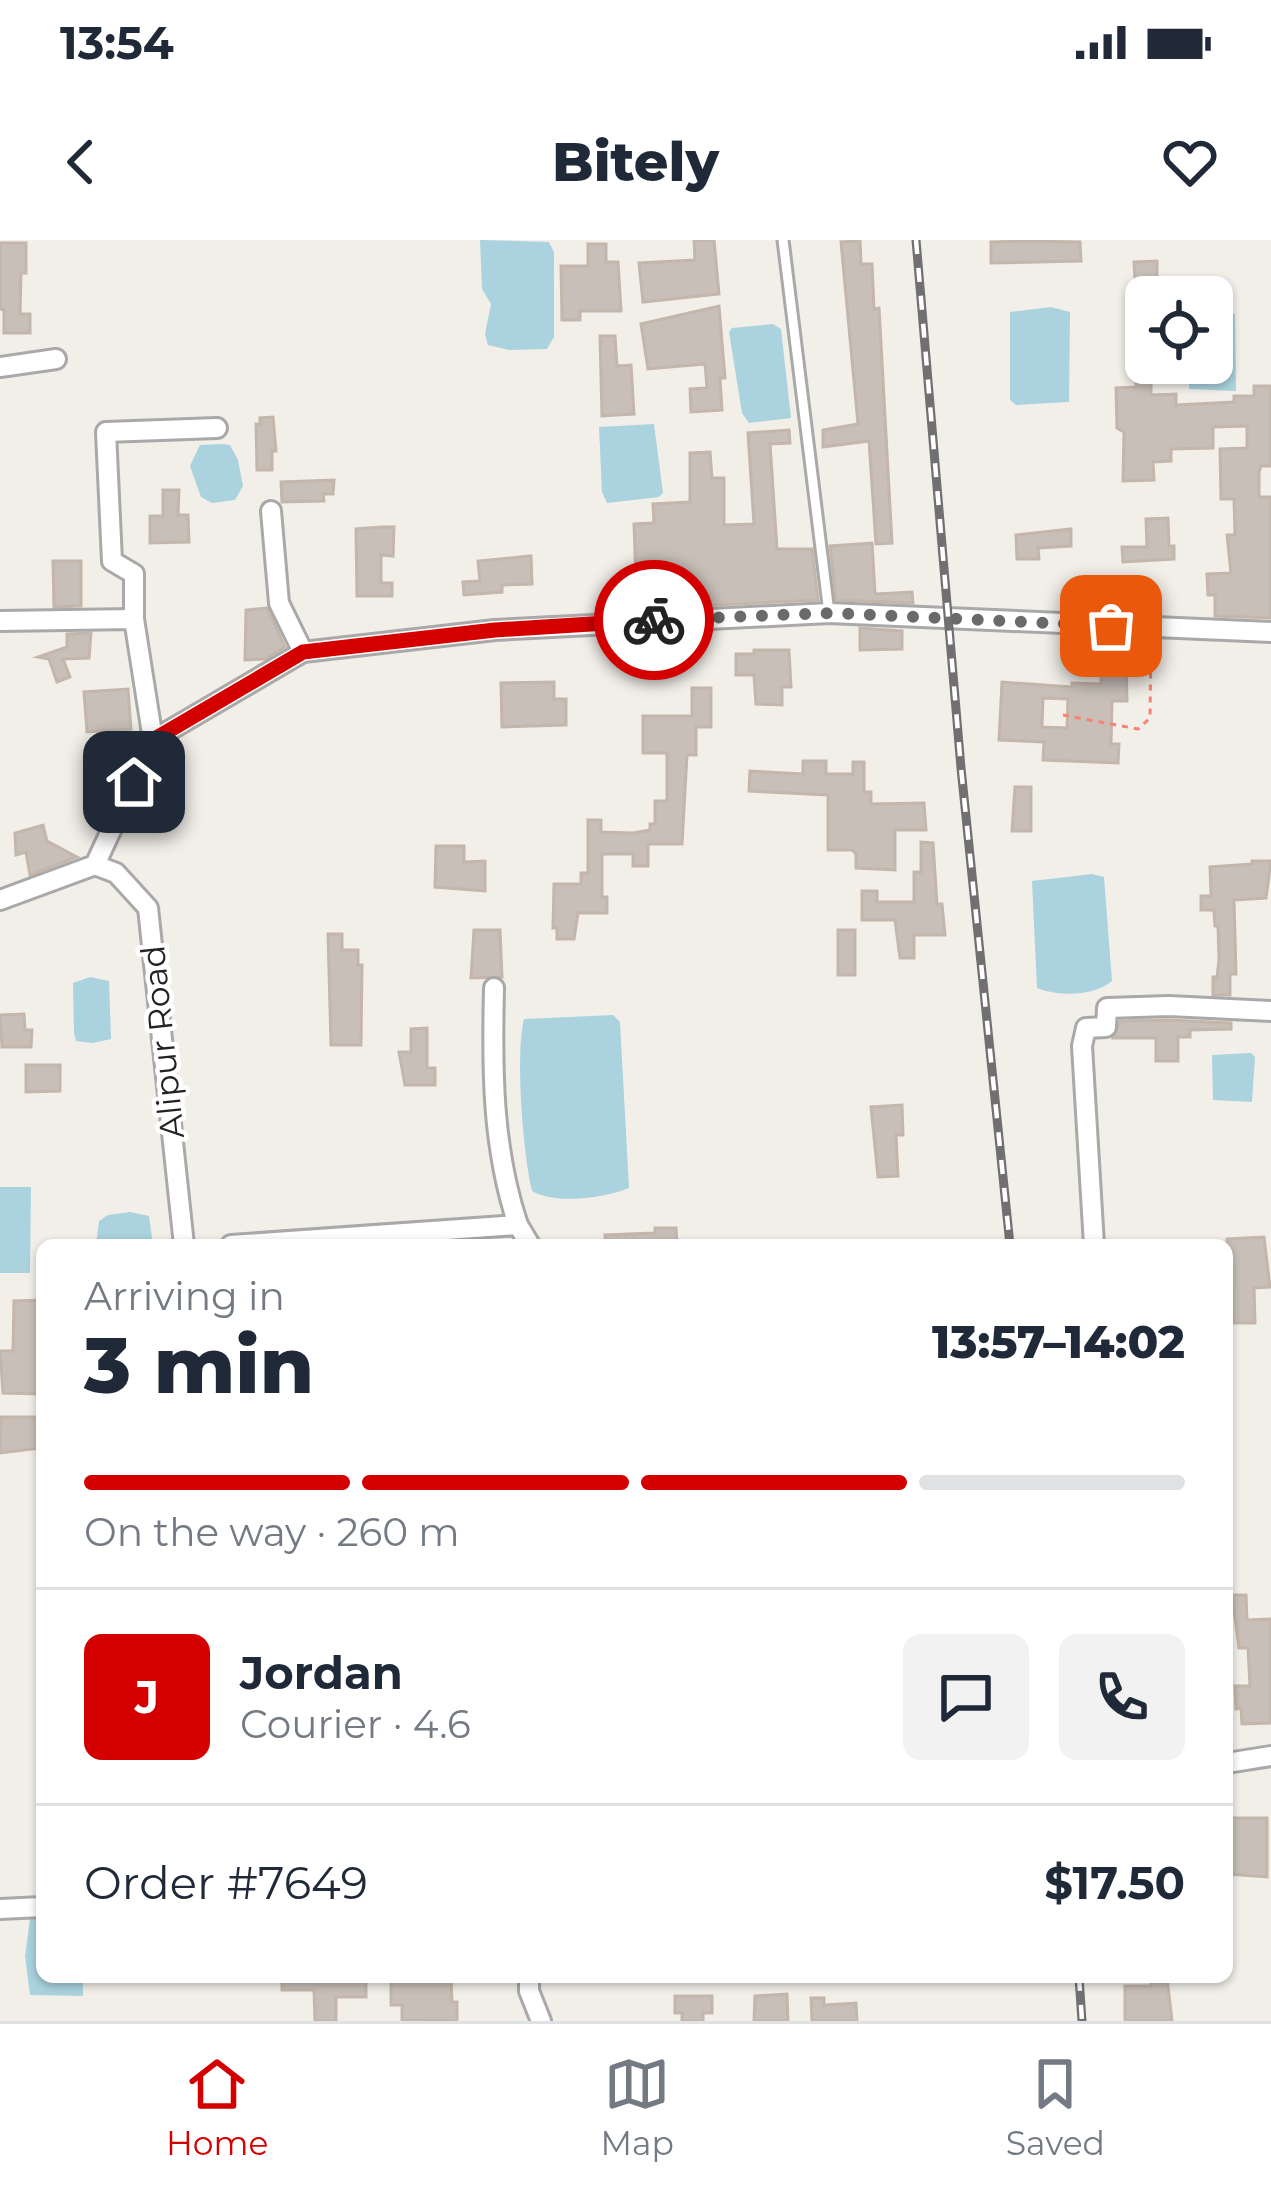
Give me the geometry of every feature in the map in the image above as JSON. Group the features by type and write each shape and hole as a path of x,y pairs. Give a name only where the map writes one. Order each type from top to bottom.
{"street":[{"path":"0,367 56,359"},
{"path":"0,900 95,865 153,740 134,619 134,574 112,561 106,432 217,428"},
{"path":"271,511 279,602 303,652"},
{"path":"153,740 303,652 495,630 830,613 1271,632"},
{"path":"0,621 134,619"},
{"name":"Alipur Road","path":"95,865 116,874 148,908 183,1239"},
{"path":"494,988 491,1083 505,1186 526,1239"},
{"path":"1094,1239 1082,1046 1086,1028 1106,1027 1107,1008 1271,1011"},
{"path":"317,1239 518,1225"},
{"path":"1233,1762 1271,1756"},
{"path":"0,1909 36,1907"},
{"path":"529,1983 541,2021"}],"lane":[{"path":"783,240 830,613"}],"path":[{"path":"1063,715 1138,729 1150,718 1151,628"}],"water":[{"path":"480,240 549,242 554,252 554,337 547,349 488,345 485,334 491,304 482,289"},
{"path":"1051,307 1070,312 1069,402 1016,405 1010,400 1010,312"},
{"path":"1235,314 1236,391 1189,389 1189,384 1233,384"},
{"path":"773,324 781,329 791,418 749,423 742,413 729,332"},
{"path":"654,424 663,493 607,503 602,492 599,427"},
{"path":"200,445 230,445 238,460 243,486 235,500 212,503 201,497 190,466"},
{"path":"1092,874 1104,877 1112,981 1076,994 1037,988 1032,881"},
{"path":"90,977 109,981 111,1039 93,1043 76,1041 74,1033 73,983"},
{"path":"613,1015 620,1022 629,1188 580,1198 554,1198 532,1191 520,1079 524,1019"},
{"path":"1251,1053 1255,1057 1252,1102 1213,1100 1212,1055"},
{"path":"0,1187 31,1187 30,1273 0,1273"},
{"path":"108,1215 149,1216 152,1239 97,1239 99,1221"},
{"path":"31,1912 36,1912 36,1983 83,1983 83,1996 30,1995 25,1956"}],"building":[{"path":"694,240 714,240 719,294 643,302 639,263 695,260"},
{"path":"860,241 861,264 872,264 874,309 879,308 892,543 876,544 869,441 823,447 823,430 858,424 841,242"},
{"path":"991,242 1080,242 1081,261 991,263"},
{"path":"0,243 26,243 20,314 30,314 30,333 4,333"},
{"path":"588,244 606,244 606,262 618,262 621,311 580,311 580,320 562,320 561,266 588,266"},
{"path":"1157,261 1157,276 1135,276 1134,262"},
{"path":"719,306 725,378 720,378 722,410 691,412 690,389 707,388 705,364 648,369 641,324"},
{"path":"600,336 615,336 617,366 631,365 634,414 602,416"},
{"path":"1151,384 1151,395 1176,394 1176,405 1234,402 1234,396 1254,396 1254,386 1271,386 1271,466 1261,466 1259,497 1271,497 1271,618 1215,616 1215,595 1208,595 1207,574 1231,573 1227,535 1235,535 1234,499 1221,499 1220,449 1247,448 1247,426 1213,427 1213,448 1171,449 1171,461 1153,462 1154,480 1123,481 1124,432 1117,428 1116,388"},
{"path":"273,417 276,451 272,451 272,470 257,470 256,424 260,418"},
{"path":"789,430 790,443 770,444 777,549 812,549 818,600 637,609 634,524 654,523 653,504 690,502 690,453 710,452 712,478 724,478 724,525 754,524 748,433"},
{"path":"334,480 333,494 323,494 324,501 282,502 281,482"},
{"path":"163,490 179,490 178,515 188,515 189,542 150,543 150,516 163,516"},
{"path":"1168,518 1174,559 1123,562 1122,547 1147,547 1146,519"},
{"path":"394,527 393,556 381,555 381,583 392,583 392,596 357,596 356,529"},
{"path":"1071,529 1071,546 1038,548 1039,559 1017,559 1016,535"},
{"path":"872,543 875,594 912,592 913,603 836,600 830,546"},
{"path":"531,556 532,584 502,585 502,592 464,595 463,582 480,581 478,561"},
{"path":"53,561 81,561 81,606 54,607"},
{"path":"267,608 285,647 265,659 245,660 246,610"},
{"path":"860,628 902,631 902,649 860,650"},
{"path":"91,633 89,658 63,659 70,677 57,682 49,659 38,657 67,647 67,634"},
{"path":"1103,638 1140,640 1140,659 1126,658 1127,701 1112,701 1111,744 1119,744 1118,763 1043,760 1044,742 999,740 1002,682 1101,684","holes":["1043,698 1068,699 1067,728 1042,727"]},
{"path":"754,650 789,650 791,687 782,687 782,705 756,704 754,675 736,675 736,654 754,654"},
{"path":"554,682 554,699 566,699 566,725 502,727 501,683"},
{"path":"692,688 711,688 711,727 696,727 696,755 687,755 682,844 648,844 648,866 633,866 633,854 602,854 602,897 607,897 607,913 578,913 574,939 557,939 554,884 581,884 581,873 588,873 588,820 601,820 601,832 633,833 650,830 650,824 655,824 655,801 667,801 667,753 643,753 643,716 692,716"},
{"path":"128,689 131,729 87,732 84,692"},
{"path":"803,761 826,761 826,774 853,774 853,762 864,762 864,792 871,792 871,804 924,803 926,830 895,830 895,870 856,868 852,850 828,850 828,795 749,791 750,771 803,774"},
{"path":"1015,787 1031,787 1031,831 1012,831"},
{"path":"43,825 47,841 77,857 30,875 26,852 16,855 15,833"},
{"path":"921,842 933,843 937,904 942,904 945,935 914,935 914,958 900,958 895,920 862,920 862,891 877,891 877,902 914,902"},
{"path":"436,846 464,846 464,862 485,861 485,891 435,887"},
{"path":"1271,861 1266,898 1234,900 1236,974 1230,974 1230,995 1213,995 1218,926 1214,910 1201,910 1201,896 1211,896 1210,867"},
{"path":"474,930 500,930 502,977 471,978"},
{"path":"838,930 855,930 855,975 838,975"},
{"path":"328,934 342,934 342,950 358,950 361,1045 331,1045"},
{"path":"24,1014 25,1030 32,1030 31,1047 2,1047 0,1015"},
{"path":"1120,1021 1231,1023 1231,1029 1190,1030 1190,1037 1178,1037 1178,1061 1156,1061 1156,1038 1113,1038"},
{"path":"427,1028 427,1068 435,1068 435,1085 405,1085 399,1052 411,1052 411,1029"},
{"path":"26,1065 60,1065 60,1091 26,1092"},
{"path":"902,1105 903,1135 896,1135 898,1176 878,1177 871,1107"},
{"path":"655,1228 676,1228 677,1239 605,1239 605,1235 655,1233"},
{"path":"1264,1237 1270,1287 1254,1288 1255,1323 1233,1323 1233,1239 1227,1239"},
{"path":"36,1300 36,1394 3,1393 0,1351 13,1351 14,1301"},
{"path":"1,1417 36,1417 36,1449 0,1453"},
{"path":"1233,1595 1246,1595 1247,1620 1271,1619 1271,1723 1242,1724 1235,1686 1250,1686 1248,1648 1239,1648"},
{"path":"1233,1818 1267,1818 1267,1877 1233,1874"},
{"path":"282,1983 366,1983 366,1997 336,1997 336,2021 315,2021 314,1990 282,1990"},
{"path":"391,1983 451,1983 457,2021 402,2020 402,2005 391,2005"},
{"path":"1168,1983 1172,2021 1125,2021 1125,1986"},
{"path":"787,1994 788,2021 754,2021 755,1996"},
{"path":"675,1996 712,1996 712,2013 703,2013 703,2021 682,2021 682,2013 675,2013"},
{"path":"811,1998 824,1998 824,2005 856,2003 857,2021 812,2021"}],"railway":[{"path":"916,240 961,768 1009,1239"},
{"path":"1079,1983 1082,2021"}],"way so far":[{"path":"654,620 830,613 1111,626"}],"route":[{"path":"134,782 153,740 303,652 495,630 654,620"}]}
